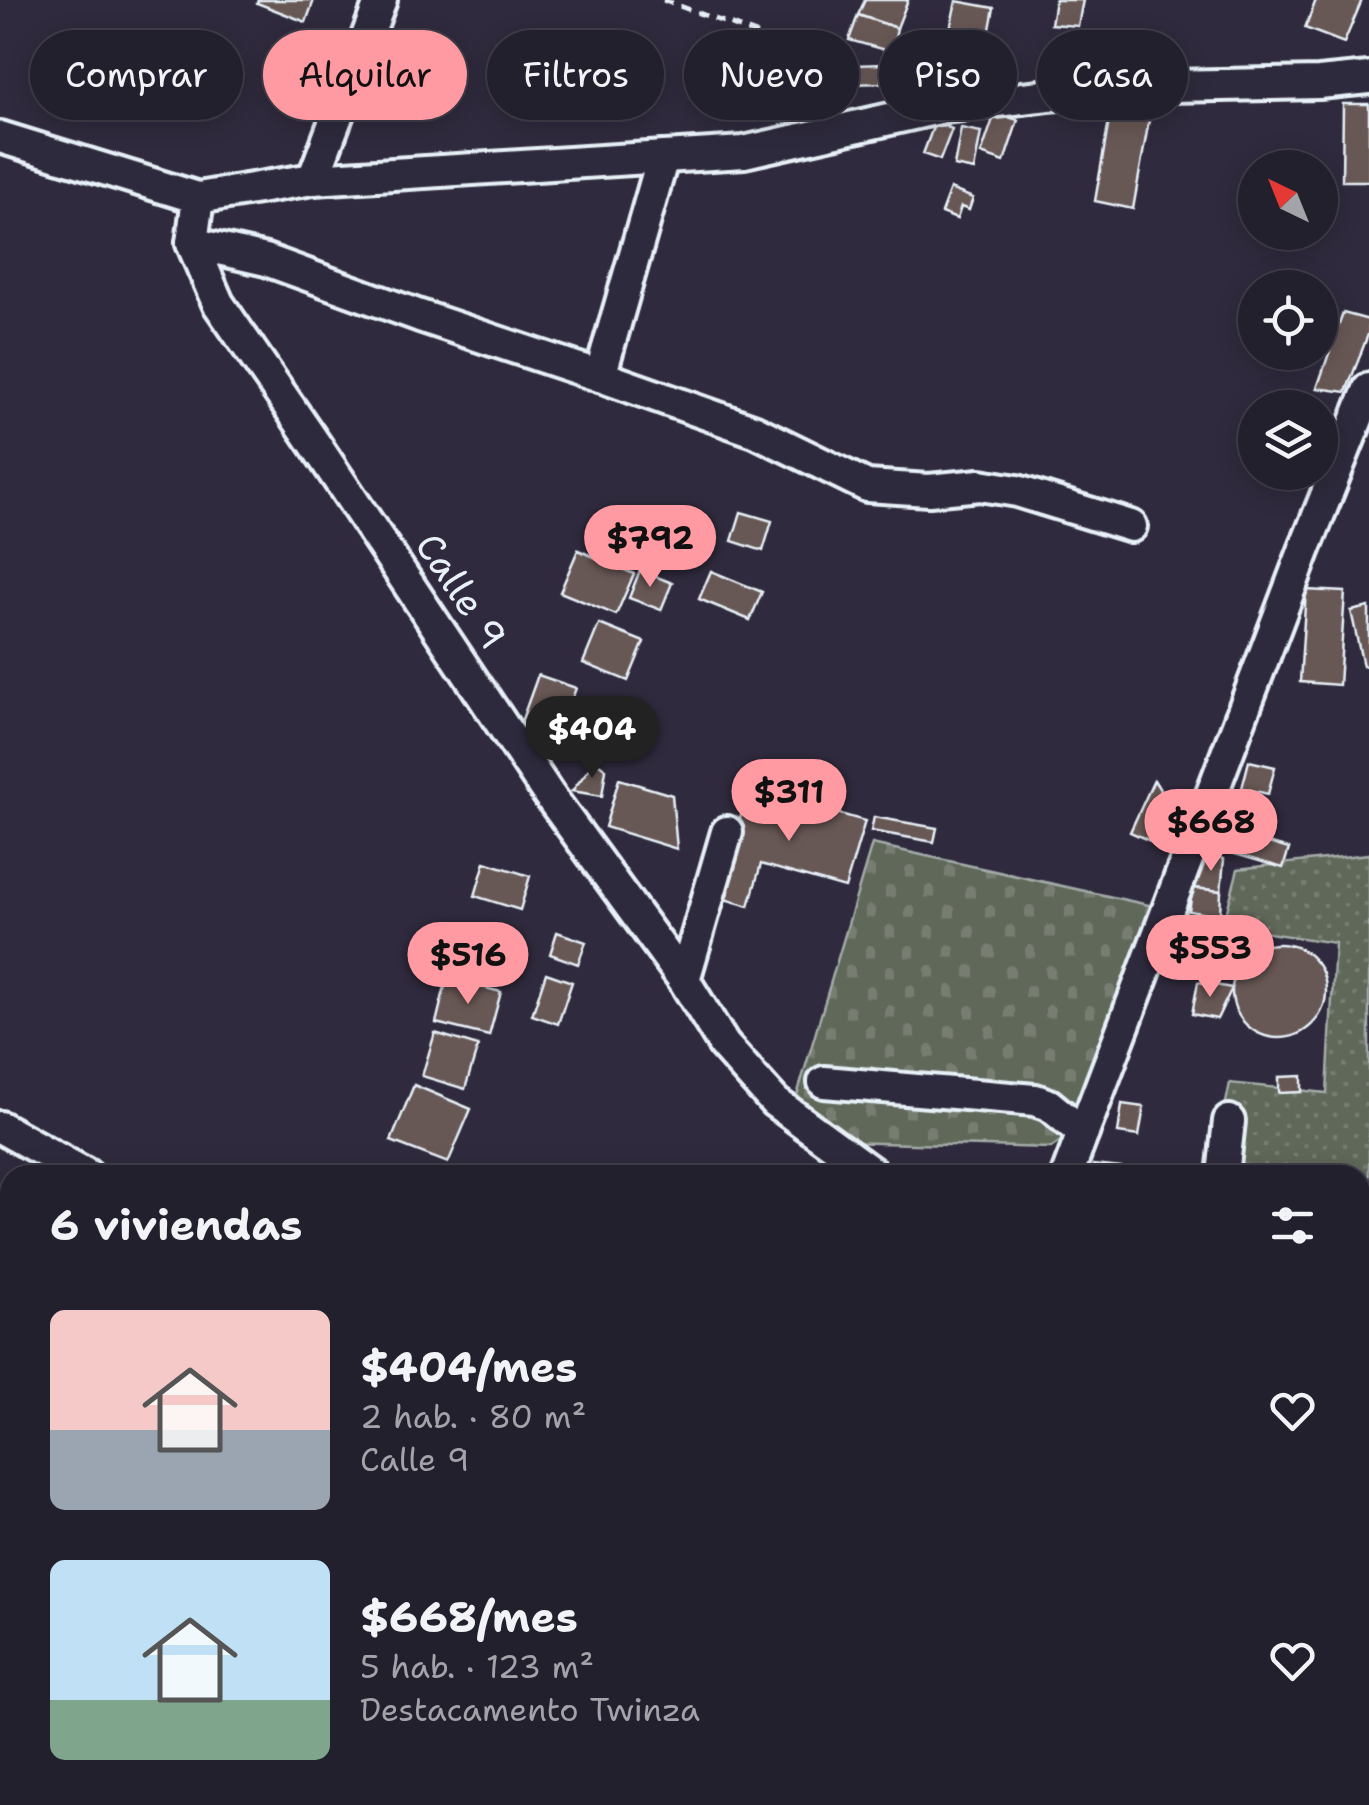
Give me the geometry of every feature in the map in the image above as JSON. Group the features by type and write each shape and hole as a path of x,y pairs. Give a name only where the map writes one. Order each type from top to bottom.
{"street":[{"path":"314,179 381,0"},
{"path":"0,137 198,198 314,179 744,152 943,107 1120,87 1319,83 1369,78"},
{"path":"600,376 663,157"},
{"path":"198,198 192,243 266,260 754,431 867,486 930,490 980,486 1017,491 1131,526"},
{"name":"Calle 9","path":"192,243 218,303 549,795 684,980 724,1045 776,1102 861,1165"},
{"path":"1071,1165 1369,389"},
{"path":"684,980 727,832"},
{"path":"824,1082 1036,1100 1049,1105 1083,1133"},
{"path":"1224,1165 1229,1121"},
{"path":"0,1127 68,1165"}],"path":[{"path":"664,0 745,30"}],"green space":[{"path":"872,844 1153,906 1074,1131 1051,1148 843,1142 795,1102"},
{"path":"1369,854 1369,1165 1213,1165 1230,1083 1327,1093 1335,943 1223,926 1238,869"}],"building":[{"path":"314,0 306,22 257,3"},
{"path":"865,0 908,0 897,28 858,15"},
{"path":"1055,0 1083,0 1078,26 1051,24"},
{"path":"1316,0 1362,0 1344,43 1305,28"},
{"path":"956,1 994,8 990,30 950,30"},
{"path":"858,15 897,28 879,30 879,48 859,43 859,30 853,30"},
{"path":"879,64 879,83 859,84 859,65"},
{"path":"1343,104 1369,104 1369,181 1342,181"},
{"path":"993,120 1018,120 1004,162 981,154"},
{"path":"1109,120 1149,120 1133,209 1095,201"},
{"path":"935,122 952,129 940,160 923,154"},
{"path":"961,128 981,132 974,170 954,166"},
{"path":"950,189 973,198 969,210 961,207 957,219 941,213"},
{"path":"1343,313 1369,320 1369,332 1346,392 1317,388 1323,370 1338,370 1338,327"},
{"path":"741,512 772,521 763,551 732,541"},
{"path":"578,550 634,574 616,615 560,592"},
{"path":"640,570 672,583 661,610 629,598"},
{"path":"711,571 762,592 750,620 699,599"},
{"path":"1306,590 1345,592 1339,685 1300,682"},
{"path":"1369,607 1369,665 1363,666 1351,611"},
{"path":"599,624 644,642 628,681 583,663"},
{"path":"538,675 576,688 549,762 520,725"},
{"path":"595,761 606,769 602,796 572,791"},
{"path":"1249,761 1275,767 1268,794 1242,788"},
{"path":"619,779 672,795 677,849 605,827"},
{"path":"1154,780 1174,812 1159,845 1130,832"},
{"path":"749,788 865,821 845,888 761,864 749,906 717,897"},
{"path":"874,817 937,828 934,842 871,831"},
{"path":"1234,833 1289,849 1283,868 1228,852"},
{"path":"1207,853 1224,859 1221,891 1193,888"},
{"path":"485,862 530,876 520,910 475,896"},
{"path":"1193,888 1221,891 1220,916 1189,911"},
{"path":"557,932 586,942 578,964 550,954"},
{"path":"1279,944 1297,948 1312,958 1322,973 1326,991 1322,1009 1312,1024 1297,1034 1279,1038 1261,1034 1246,1024 1236,1009 1232,991 1236,973 1246,958 1261,948"},
{"path":"546,973 572,982 558,1024 532,1015"},
{"path":"447,978 501,992 489,1036 436,1023"},
{"path":"1198,982 1232,988 1217,1019 1192,1014"},
{"path":"435,1033 478,1046 465,1089 422,1076"},
{"path":"1302,1076 1302,1092 1279,1093 1279,1077"},
{"path":"414,1085 471,1109 448,1163 391,1141"},
{"path":"1122,1104 1144,1107 1139,1136 1118,1133"}]}
